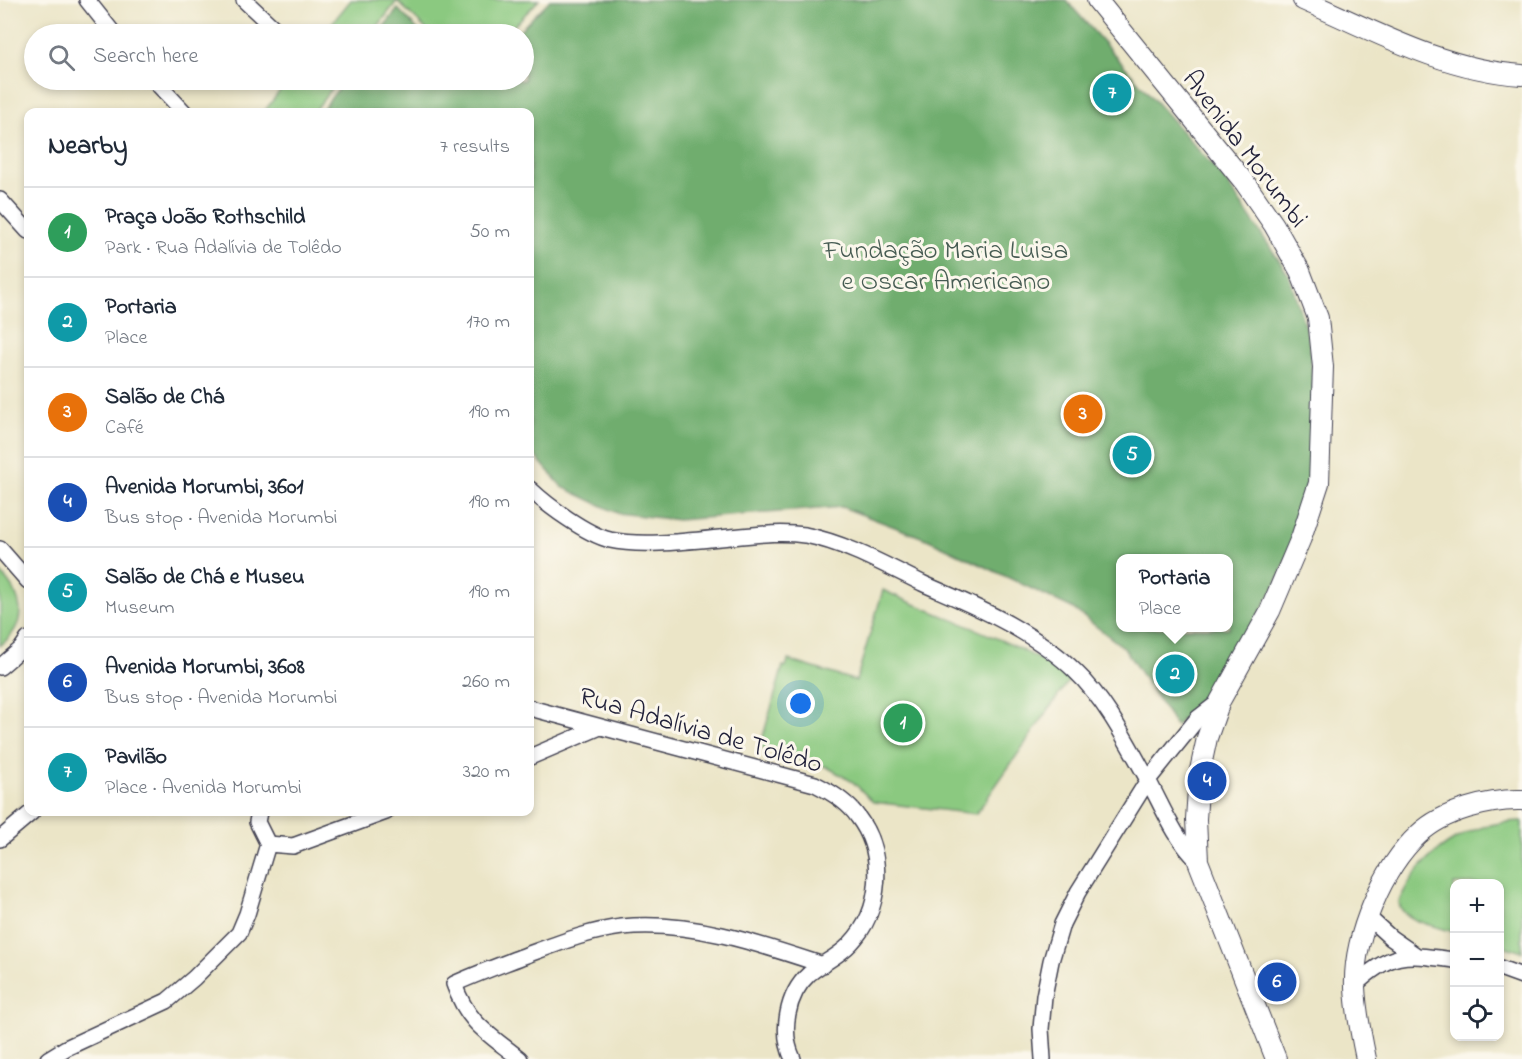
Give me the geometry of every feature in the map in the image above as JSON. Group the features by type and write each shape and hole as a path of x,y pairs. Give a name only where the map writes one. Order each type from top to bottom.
{"main road":[{"name":"Avenida Morumbi","path":"1097,0 1245,183 1274,225 1300,271 1318,318 1323,367 1319,483 1301,538 1270,612 1220,701 1207,738 1199,775 1196,819 1198,861 1276,1059"},
{"path":"1303,0 1329,5 1396,42 1456,64 1522,75"},
{"path":"1366,1059 1355,985 1363,935 1368,917 1382,886 1401,853 1421,832 1446,818 1475,806 1522,800"}],"street":[{"path":"87,0 106,24"},
{"path":"244,0 269,24"},
{"path":"163,90 180,108"},
{"path":"0,200 24,227"},
{"path":"534,493 544,503 609,540 654,543 774,534 804,535 829,542 880,563 1008,623 1049,649 1076,672 1094,692 1127,742 1176,832 1189,853 1198,861"},
{"path":"0,549 24,576"},
{"path":"0,667 24,645"},
{"path":"1043,1059 1041,1029 1044,996 1062,924 1078,892 1148,780 1198,718 1220,701"},
{"name":"Rua Adalívia de Tolêdo","path":"534,709 815,784 834,794 858,817 872,844 877,868 877,886 870,913 851,944 809,974 800,985 788,1012 786,1031 789,1051 793,1059"},
{"path":"534,755 600,727"},
{"path":"0,839 27,816"},
{"path":"48,1059 66,1048 167,1001 195,978 239,933 268,844 257,822 259,816"},
{"path":"268,844 293,846 375,816"},
{"path":"1368,917 1391,938 1417,956"},
{"path":"520,1059 472,1020 460,1004 454,984 485,970 584,934 621,927 648,926 698,931 766,945 823,965"},
{"path":"1355,985 1373,968 1384,962 1417,956 1450,959"},
{"path":"1504,969 1522,976"}],"green space":[{"path":"351,0 539,0 516,24 421,24 397,1 380,24 331,24"},
{"name":"Fundação Maria Luisa e Oscar Americano","path":"550,0 1066,0 1225,180 1289,275 1309,340 1318,434 1307,513 1274,588 1239,649 1176,726 1124,648 1072,608 929,540 842,507 678,520 617,513 562,487 534,455 534,108 323,108 337,90 534,90 534,24 526,24"},
{"path":"398,9 412,24 386,24"},
{"path":"280,90 330,90 317,108 267,108"},
{"path":"0,572 14,591 20,609 16,628 0,646"},
{"path":"883,590 1003,641 1049,665 1070,679 976,814 873,802 853,782 827,767 760,747 783,666 786,667 788,660 856,681"},
{"path":"1522,821 1522,952 1504,946 1504,879 1450,879 1450,931 1413,919 1401,909 1399,902 1408,884 1433,855 1465,834 1502,823"}],"place":[{"name":"Pavilão","path":"1112,93"},
{"name":"Salão de Chá","path":"1083,414"},
{"name":"Salão de Chá e Museu","path":"1132,455"},
{"name":"Portaria","path":"1175,674"},
{"name":"Praça João Rothschild","path":"903,723"},
{"name":"Avenida Morumbi, 3601","path":"1207,781"},
{"name":"Avenida Morumbi, 3608","path":"1277,982"}]}
